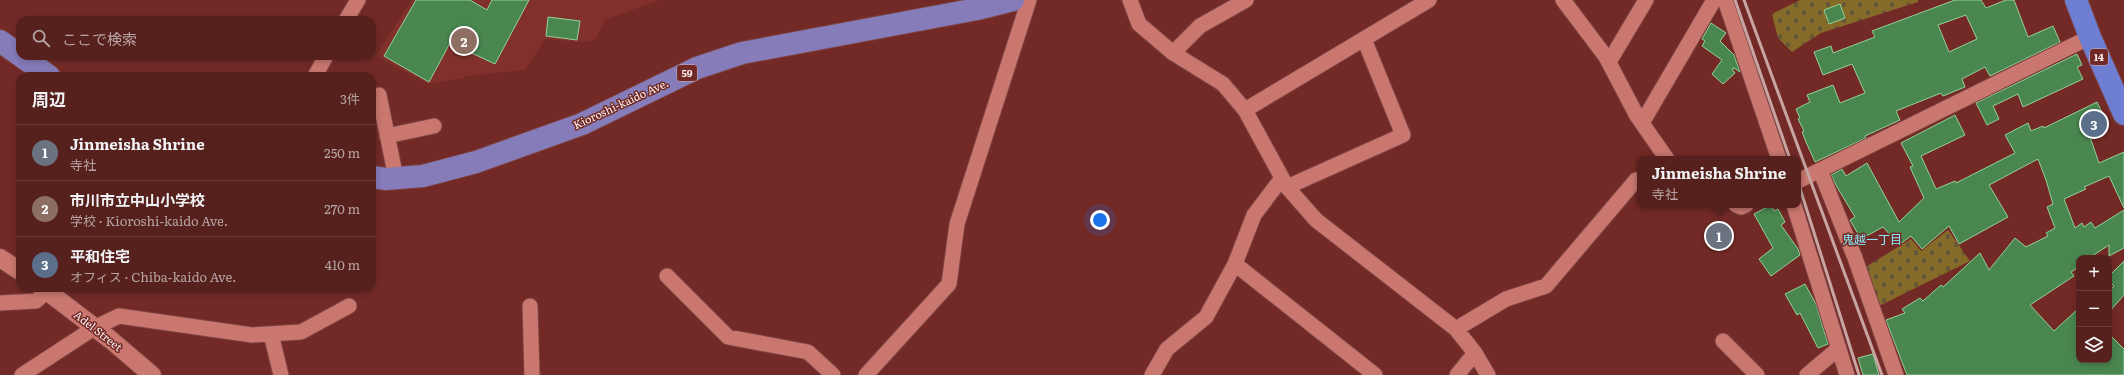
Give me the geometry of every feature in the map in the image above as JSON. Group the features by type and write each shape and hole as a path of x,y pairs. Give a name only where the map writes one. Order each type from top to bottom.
{"highway":[{"name":"14","path":"2076,0 2090,37 2124,114"}],"main road":[{"name":"Kioroshi-kaido Ave.","path":"376,177 396,178 423,176 452,170 575,126 697,68 730,56 975,5 1013,0"},
{"path":"0,41 16,52"},
{"path":"27,60 43,72"}],"street":[{"path":"348,16 358,0"},
{"path":"866,375 949,284 958,224 1029,0"},
{"path":"1130,0 1139,24 1173,53 1223,84 1245,110 1284,182 1316,220 1456,329 1475,353 1488,375"},
{"path":"1173,53 1200,26 1246,0"},
{"path":"1245,110 1429,0"},
{"path":"1609,62 1646,0"},
{"path":"1642,123 1714,0"},
{"path":"1725,0 1778,156"},
{"path":"1568,2 1609,62 1642,123 1665,156"},
{"path":"1801,180 2090,37"},
{"path":"1152,375 1167,349 1206,317 1234,264 1254,215 1284,182 1402,135 1364,39"},
{"path":"317,72 324,60"},
{"path":"379,95 396,178"},
{"path":"387,136 434,126"},
{"path":"1820,170 1855,258 1896,375"},
{"path":"1456,329 1506,299 1546,286 1637,180"},
{"path":"1795,208 1847,375"},
{"path":"0,258 16,268"},
{"path":"1234,264 1375,375"},
{"path":"667,276 728,336 808,352 833,375"},
{"path":"0,303 36,301 43,292"},
{"name":"Adel Street","path":"49,292 152,375"},
{"path":"22,375 94,328 119,316 252,335 301,332 349,306"},
{"path":"530,306 532,375"},
{"path":"271,334 281,375"},
{"path":"1723,341 1757,375"},
{"path":"1807,375 1839,348"},
{"path":"1457,375 1475,353"}],"shaded area":[{"path":"412,0 661,0 606,19 595,40 579,42 545,39 525,70 464,76 463,78 428,84 376,56"}],"green space":[{"path":"1800,0 1918,0 1918,2 1821,33 1792,52 1778,38 1772,14"},
{"path":"1948,230 1970,261 1881,305 1875,302 1864,268 1911,239 1921,251"}],"building":[{"path":"416,0 470,0 487,10 492,0 529,0 495,64 450,43 429,82 384,56"},
{"path":"1955,0 1981,0 1986,8 2006,0 2014,0 2028,37 2053,26 2060,42 1990,76 1985,67 1962,79 1965,87 1943,96 1941,93 1896,111 1900,120 1815,162 1802,132 1804,131 1798,119 1800,118 1796,109 1810,102 1807,95 1833,85 1840,103 1865,93 1852,64 1823,75 1814,52 1831,46 1833,53 1875,37 1872,31","holes":["1966,15 1977,39 1949,52 1938,25"]},
{"path":"1840,4 1845,18 1829,24 1824,10"},
{"path":"548,17 580,21 577,40 546,36"},
{"path":"1711,23 1726,33 1720,41 1734,55 1740,72 1734,68 1732,69 1735,73 1723,84 1712,74 1722,60 1702,46 1705,41 1702,39"},
{"path":"2077,54 2082,65 2077,67 2083,79 2023,107 2018,94 1993,106 1999,119 1987,125 1976,103"},
{"path":"2097,102 2107,123 2088,131 2099,163 2124,152 2124,208 2109,176 2084,187 2086,189 2064,199 2075,228 2082,223 2084,227 2091,222 2095,228 2124,210 2124,248 2109,255 2109,245 2094,255 2076,255 2076,269 2071,272 2074,276 2030,305 2054,331 2076,311 2076,363 2112,363 2112,337 2124,349 2124,375 1907,375 1886,320 1905,313 1902,309 1920,298 1923,301 1941,285 1943,287 1980,253 1989,270 2015,238 2026,247 2048,236 2046,233 2055,228 2047,207 2053,204 2046,180 2038,159 1989,185 2008,217 1959,244 1949,226 1922,249 1911,236 1899,245 1883,227 1861,239 1850,220 1855,217 1831,175 1842,169 1846,176 1867,163 1899,222 1924,198 1910,167 1913,166 1901,143 1955,115 1965,135 1921,156 1936,189 1955,181 1956,183 2015,153 2005,135 2028,123 2031,131 2043,126 2044,128"},
{"path":"1765,208 1772,208 1774,211 1778,209 1785,222 1781,225 1798,249 1800,255 1771,276 1759,259 1773,248 1754,214"},
{"path":"2124,261 2124,295 2112,309 2112,288 2114,286 2112,284 2112,273"},
{"path":"1805,284 1816,304 1828,344 1818,348 1800,313 1797,315 1785,294"},
{"path":"1873,354 1879,375 1863,375 1858,358"}],"railway":[{"path":"1735,0 1789,156"},
{"path":"1744,0 1882,375"},
{"path":"1801,191 1859,375"}],"place":[{"name":"市川市立中山小学校","path":"464,41"},
{"name":"平和住宅","path":"2094,124"},
{"name":"Jinmeisha Shrine","path":"1719,236"}],"district":[{"name":"鬼越一丁目","path":"1872,240"}]}
